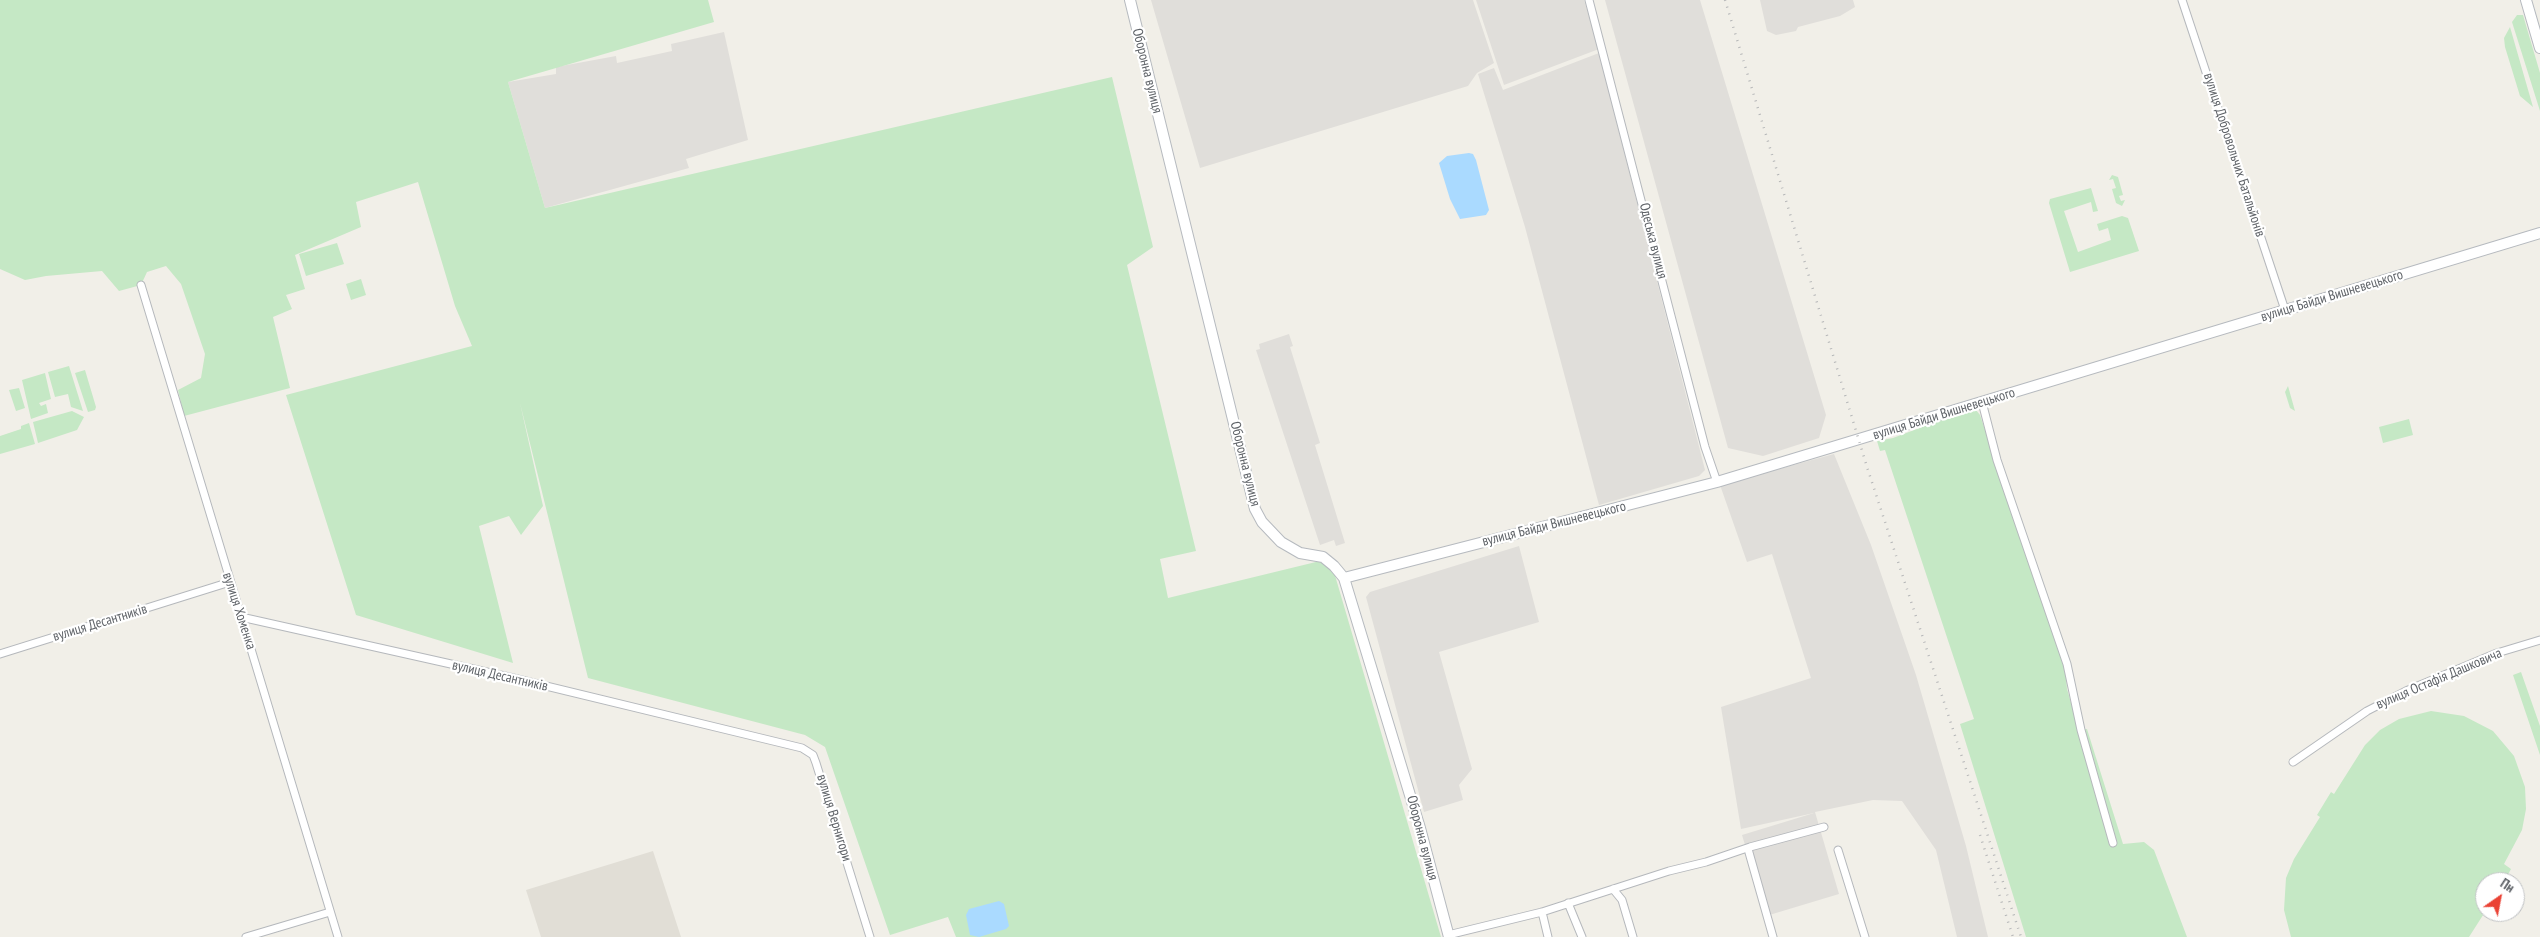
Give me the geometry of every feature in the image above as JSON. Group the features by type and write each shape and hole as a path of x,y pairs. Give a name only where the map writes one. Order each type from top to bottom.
{"street":[{"name":"Оборонна вулиця","path":"1130,0 1255,509 1271,533 1281,542 1300,553 1322,557 1334,566 1344,578 1420,828 1448,936"},
{"name":"Одеська вулиця","path":"1589,0 1705,447 1717,482"},
{"name":"вулиця Добровольчих Батальйонів","path":"2182,0 2285,310"},
{"path":"2526,0 2540,48"},
{"name":"вулиця Байди Вишневецького","path":"1344,578 1717,482 2540,233"},
{"name":"вулиця Хоменка","path":"141,285 338,937"},
{"path":"1982,402 1997,460 2066,664 2113,842"},
{"name":"вулиця Десантників","path":"0,654 230,582"},
{"name":"вулиця Десантників","path":"241,617 759,736"},
{"name":"вулиця Остафія Дашковича","path":"2294,762 2367,711 2406,691 2497,653 2540,640"},
{"name":"вулиця Вернигори","path":"759,736 796,745 813,756 870,937"},
{"path":"1448,936 1542,912 1613,889 1824,827"},
{"path":"1748,849 1773,937"},
{"path":"1838,850 1865,937"},
{"path":"1613,889 1622,900 1633,937"},
{"path":"1568,903 1582,937"},
{"path":"246,937 330,912"},
{"path":"1542,912 1548,937"}],"shaded area":[{"path":"1151,0 1473,0 1494,63 1477,73 1468,86 1200,168"},
{"path":"1476,0 1584,0 1599,49 1504,85"},
{"path":"1605,0 1700,0 1826,415 1819,438 1763,456 1728,448"},
{"path":"1760,0 1853,0 1855,7 1840,16 1798,27 1796,31 1776,35 1767,31"},
{"path":"724,32 748,140 686,159 689,168 545,208 508,82 556,74 556,67 616,56 617,63 672,51 671,44"},
{"path":"1599,53 1705,470 1699,476 1599,505 1525,227 1478,74 1494,68 1503,90"},
{"path":"1289,334 1293,346 1290,347 1320,443 1315,445 1345,543 1336,546 1334,540 1320,545 1256,350 1260,349 1259,344"},
{"path":"1834,454 1871,545 1916,675 1966,846 1988,937 1957,937 1936,850 1902,801 1873,800 1815,812 1839,894 1766,916 1742,835 1814,813 1741,829 1721,707 1811,678 1772,554 1747,562 1720,485"},
{"path":"1519,546 1539,622 1439,652 1472,769 1459,785 1463,800 1424,812 1366,597 1370,592"},
{"path":"653,851 681,937 541,937 526,890"}],"green space":[{"path":"0,0 708,0 714,22 508,82 545,208 1112,77 1153,247 1127,265 1196,551 1160,559 1168,598 1320,561 1334,572 1441,937 956,937 948,917 890,935 825,747 805,735 588,678 520,403 543,506 521,535 509,516 479,526 513,663 356,615 286,395 472,346 455,306 418,182 356,202 361,227 295,255 305,289 286,295 292,309 273,317 290,388 184,416 178,390 201,378 205,354 181,284 166,266 147,272 141,285 119,291 102,271 46,276 25,280 0,269"},
{"path":"2517,15 2523,15 2540,73 2540,111 2512,22"},
{"path":"2510,27 2533,107 2520,96 2505,47 2504,38"},
{"path":"2112,175 2118,177 2123,195 2119,196 2121,201 2125,200 2122,206 2116,203 2112,189 2116,188 2113,179 2109,180"},
{"path":"2091,188 2098,211 2093,212 2091,202 2064,211 2078,252 2111,240 2108,228 2099,231 2097,224 2122,216 2128,218 2139,251 2070,272 2049,203 2050,199"},
{"path":"337,243 344,264 306,276 299,254"},
{"path":"361,279 366,295 351,300 346,284"},
{"path":"69,366 83,411 71,407 68,394 55,397 48,372"},
{"path":"85,370 96,407 95,410 88,412 75,373"},
{"path":"45,373 51,399 39,403 41,406 46,404 48,413 31,419 22,380"},
{"path":"2288,386 2295,411 2290,408 2285,392"},
{"path":"19,388 25,408 16,411 9,390"},
{"path":"1970,409 1976,410 1980,415 2065,665 2067,689 2079,730 2087,729 2123,844 2144,842 2154,850 2187,937 2026,937 1960,724 1974,719 1885,450 1880,451 1877,441 1893,438"},
{"path":"72,411 84,417 77,430 38,443 33,422"},
{"path":"2409,419 2413,435 2383,443 2379,427"},
{"path":"29,423 35,444 0,454 0,436 21,429 21,426"},
{"path":"2521,672 2540,726 2540,755 2513,675"},
{"path":"2431,711 2464,716 2493,731 2514,756 2525,787 2526,809 2522,830 2504,864 2511,869 2509,872 2475,872 2475,922 2479,922 2469,937 2291,937 2284,910 2286,878 2294,859 2320,817 2317,815 2331,792 2334,794 2365,745 2380,730 2399,719"}],"water":[{"path":"1473,154 1476,160 1489,210 1486,215 1460,219 1450,199 1439,163 1447,156"},
{"path":"999,901 1004,904 1009,926 1006,929 979,937 970,935 966,915 969,909"}],"railway":[{"path":"1725,0 1867,467 2021,937"},
{"path":"1980,835 2013,937"}]}
